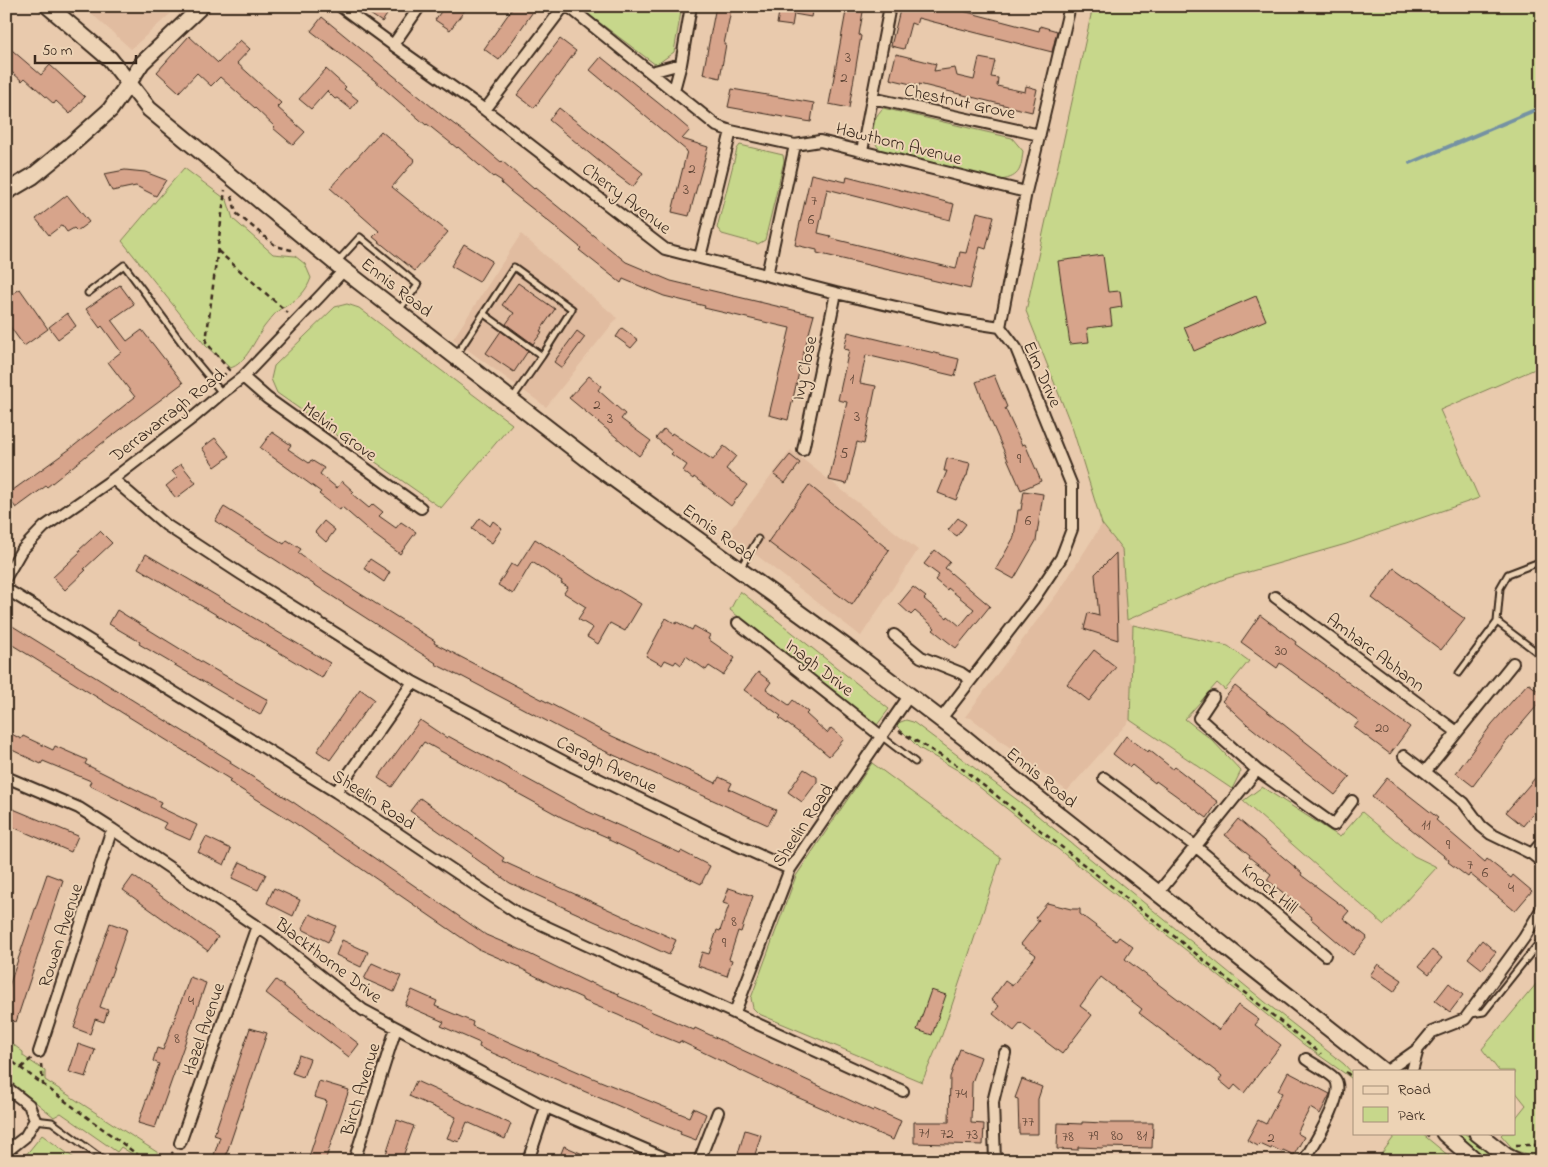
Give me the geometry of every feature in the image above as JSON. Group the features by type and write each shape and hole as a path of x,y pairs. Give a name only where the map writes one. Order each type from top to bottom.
{"main road":[{"name":"Ennis Road","path":"48,6 110,59 149,109 340,267 606,473 846,647 965,738 1042,802 1382,1070"},
{"path":"6,192 33,176 72,144 110,110 129,82"},
{"path":"1445,1134 1476,1161"},
{"path":"1478,1134 1506,1156 1516,1161"}],"street":[{"path":"129,82 142,63 202,6"},
{"name":"Cherry Avenue","path":"340,6 485,110 665,249 836,293 948,319 1000,327"},
{"path":"393,45 420,6"},
{"path":"485,110 564,6"},
{"name":"Hawthorn Avenue","path":"568,6 718,126 731,131 795,145 820,140 1026,192"},
{"path":"674,90 681,64 690,6"},
{"path":"862,151 890,6"},
{"path":"1000,327 1026,192 1070,6"},
{"path":"651,72 681,64"},
{"name":"Chestnut Grove","path":"872,98 1040,135"},
{"path":"700,257 731,131"},
{"path":"767,274 795,145"},
{"name":"Derravarragh Road","path":"6,578 21,551 44,527 112,479 243,377 297,321 340,267"},
{"name":"Ivy Close","path":"803,450 836,293"},
{"name":"Elm Drive","path":"940,720 1033,600 1061,558 1072,529 1072,486 1016,348 1000,327"},
{"name":"Melvin Grove","path":"243,377 267,398 421,508"},
{"path":"112,479 166,525 413,682 336,792"},
{"name":"Sheelin Road","path":"6,590 336,792 517,913 903,1091"},
{"name":"Amharc Abhann","path":"1275,597 1457,732"},
{"name":"Inagh Drive","path":"738,623 881,736"},
{"path":"894,635 921,657 962,673 971,680"},
{"path":"1425,772 1514,663"},
{"name":"Caragh Avenue","path":"413,682 574,767 710,833 790,869"},
{"name":"Sheelin Road","path":"735,1012 790,869 909,696"},
{"path":"1213,697 1199,718 1257,770 1334,825 1352,801"},
{"path":"1404,756 1464,803 1481,826 1490,834 1532,854 1542,862"},
{"path":"1158,893 1257,770"},
{"name":"Blackthorne Drive","path":"6,777 79,808 112,829 257,926 364,1010 546,1107 672,1161"},
{"name":"Knock Hill","path":"1104,778 1194,846 1326,954"},
{"name":"Rowan Avenue","path":"39,1052 112,829"},
{"path":"1532,854 1542,842"},
{"path":"1388,1070 1418,1048 1432,1032 1465,1018 1524,938 1542,908"},
{"name":"Hazel Avenue","path":"180,1143 257,926"},
{"name":"Birch Avenue","path":"354,1161 396,1028"},
{"path":"1412,1070 1418,1048"},
{"path":"995,1161 992,1102 1005,1053"},
{"path":"1304,1161 1333,1109 1339,1089 1335,1080 1306,1058"},
{"path":"6,1087 29,1105 35,1120 25,1137 6,1152"},
{"path":"528,1161 546,1107"},
{"path":"699,1161 718,1112"}],"lane":[{"path":"340,267 360,237 418,285 398,312"},
{"path":"88,293 124,265 222,393"},
{"path":"456,357 514,267 572,309 511,400"},
{"path":"484,314 542,356"},
{"path":"739,570 758,539"},
{"path":"1459,673 1497,622 1500,588 1508,574 1542,562"},
{"path":"1497,622 1542,656"},
{"path":"881,736 915,762"},
{"path":"1468,1014 1484,1012 1542,939"},
{"path":"35,1120 52,1122 105,1161"}],"path":[{"path":"229,176 236,213 276,246 291,250 310,242"},
{"path":"214,384 229,370 206,342 229,176"},
{"path":"218,251 297,321"},
{"path":"889,724 960,767 1323,1055"},
{"path":"21,1068 39,1052"},
{"path":"39,1052 44,1084"},
{"path":"6,1057 146,1161"},
{"path":"1338,1067 1353,1078"},
{"path":"1513,1145 1542,1145"}],"shaded area":[{"path":"83,6 179,6 131,49"},
{"path":"521,234 617,318 546,407 453,339"},
{"path":"791,450 918,550 861,636 728,533"},
{"path":"1102,524 1122,549 1127,620 1133,625 1130,720 1067,791 971,718 965,717 1062,587"}],"green space":[{"path":"580,6 682,6 674,52 656,65 580,8"},
{"path":"1093,6 1542,6 1542,366 1440,410 1479,498 1346,544 1224,579 1127,620 1122,549 1102,524 1073,430 1026,311"},
{"path":"883,108 1012,138 1023,151 1019,171 1013,177 1001,180 882,152 874,141 872,130 875,119"},
{"path":"740,145 783,155 784,161 765,240 758,244 722,234 717,228 737,149"},
{"path":"184,168 227,200 233,219 273,254 295,256 305,264 311,278 302,294 280,309 264,327 241,362 230,368 205,345 122,241"},
{"path":"347,304 359,308 512,424 441,508 277,393 271,379 274,366 335,307"},
{"path":"740,591 889,709 877,725 730,610"},
{"path":"1133,625 1228,646 1249,661 1225,690 1217,683 1185,719 1212,740 1241,771 1232,789 1130,720"},
{"path":"906,720 913,722 1032,811 1270,1006 1344,1064 1353,1074 1353,1079 1303,1044 959,771 919,748 897,726 898,723"},
{"path":"872,763 1001,858 942,1035 922,1082 759,1014 753,1008 751,998 796,876"},
{"path":"1262,787 1340,837 1362,812 1414,856 1437,867 1384,925 1243,801"},
{"path":"1542,977 1542,1159 1514,1150 1501,1135 1516,1134 1516,1118 1526,1105 1516,1092 1516,1070 1498,1070 1482,1049"},
{"path":"6,1039 23,1052 23,1056 45,1071 45,1080 163,1156 158,1161 143,1161 121,1147 117,1152 61,1113 54,1117 6,1078"},
{"path":"1396,1134 1422,1134 1455,1161 1376,1161"},
{"path":"1458,1134 1465,1134 1501,1161 1490,1161"},
{"path":"42,1135 78,1161 21,1161"}],"building":[{"path":"358,6 393,6 382,22"},
{"path":"445,6 468,6 450,30 435,20"},
{"path":"514,6 537,6 499,60 484,49"},
{"path":"716,6 732,6 724,44 726,44 720,78 703,74"},
{"path":"780,6 813,6 811,17 794,14 792,26 777,24"},
{"path":"847,6 864,6 849,108 829,104"},
{"path":"901,6 944,6 1039,31 1040,26 1057,31 1052,52 918,18 916,25 911,23 904,49 891,46"},
{"path":"322,17 626,262 671,281 814,315 788,420 769,415 790,328 704,308 705,306 664,296 623,279 621,283 510,191 501,183 502,181 493,177 458,147 426,125 374,80 311,31"},
{"path":"189,36 218,63 240,40 250,49 237,63 281,103 277,107 305,132 293,145 220,77 211,86 197,73 179,92 157,72"},
{"path":"560,39 576,51 534,108 517,95"},
{"path":"6,45 41,75 50,65 85,97 70,114 56,101 54,104 25,78 22,81 6,67"},
{"path":"896,54 936,64 934,71 955,68 957,76 974,80 979,58 995,61 991,77 998,78 997,86 1025,92 1026,86 1037,89 1032,112 919,84 919,86 890,79"},
{"path":"601,57 690,130 682,139 708,147 689,216 672,212 687,151 590,70"},
{"path":"326,69 346,87 344,89 358,100 351,109 337,98 335,99 327,91 311,109 299,99"},
{"path":"732,89 814,103 811,122 728,107"},
{"path":"559,108 643,173 633,187 549,120"},
{"path":"381,131 415,160 392,187 448,232 415,271 373,237 379,231 330,188"},
{"path":"125,170 145,172 166,180 156,196 136,186 112,191 104,174"},
{"path":"811,174 846,182 847,176 954,204 950,220 827,189 818,233 831,236 830,238 956,269 960,252 966,253 977,212 994,216 986,249 980,247 970,289 817,253 817,250 795,245"},
{"path":"67,195 89,222 77,231 74,228 67,232 62,225 49,235 36,219"},
{"path":"464,244 492,261 479,282 451,266"},
{"path":"1103,255 1108,292 1120,291 1122,307 1110,309 1112,325 1087,328 1089,342 1070,344 1058,261"},
{"path":"518,283 555,309 533,344 506,324 514,313 502,305"},
{"path":"120,285 134,304 111,320 127,341 142,330 183,383 47,487 16,508 6,495 70,449 135,397 108,362 121,352 102,326 100,328 86,309"},
{"path":"20,289 48,329 24,346 6,321 6,298"},
{"path":"1256,296 1266,320 1194,351 1184,327"},
{"path":"67,313 76,326 58,339 49,327"},
{"path":"622,328 638,340 631,348 616,337"},
{"path":"501,331 528,351 514,372 486,353"},
{"path":"577,331 585,337 562,368 554,362"},
{"path":"848,332 959,359 955,376 866,355 860,383 876,386 864,444 857,442 847,484 829,480 847,402 838,400 849,350 844,349"},
{"path":"994,375 1007,407 1005,408 1022,445 1025,444 1041,481 1021,490 976,382"},
{"path":"589,376 601,386 598,390 625,414 621,419 651,441 639,456 569,398"},
{"path":"664,429 713,460 724,446 736,456 726,469 747,485 731,506 694,477 693,479 683,471 687,465 671,454 673,452 656,438"},
{"path":"272,432 291,445 288,449 309,463 311,460 324,468 320,474 337,488 342,481 354,492 352,494 369,508 373,504 383,512 379,516 396,528 401,522 416,532 400,554 342,507 340,510 319,494 321,492 260,448"},
{"path":"215,438 230,456 215,467 202,448"},
{"path":"790,455 800,463 785,483 774,475"},
{"path":"947,458 970,463 967,476 956,500 938,493 947,471 944,471"},
{"path":"181,464 196,483 176,498 166,486 177,477 172,471"},
{"path":"809,485 889,550 852,605 768,542"},
{"path":"1024,491 1043,494 1036,541 1014,579 996,569 1014,537 1018,510 1021,510"},
{"path":"224,507 284,544 287,540 301,549 298,553 310,562 435,641 434,643 612,736 716,783 719,777 732,783 729,789 776,810 768,825 598,748 435,664 215,521"},
{"path":"480,518 490,526 493,521 502,528 492,543 472,529"},
{"path":"958,518 966,524 957,536 948,530"},
{"path":"324,521 335,530 326,542 315,532"},
{"path":"100,531 112,543 65,590 53,577"},
{"path":"535,539 615,590 641,604 625,631 610,623 598,644 587,637 593,628 578,619 586,607 564,593 568,587 561,583 562,581 532,562 513,594 498,585 511,564 517,567"},
{"path":"935,550 950,562 945,568 990,606 956,648 933,630 935,628 915,611 911,615 899,604 913,587 926,597 924,599 960,626 974,609 935,580 939,575 924,564"},
{"path":"1116,553 1118,640 1084,629 1088,613 1099,616 1095,574"},
{"path":"146,554 330,663 322,678 138,568"},
{"path":"370,559 390,572 384,582 364,568"},
{"path":"1394,568 1465,619 1441,650 1372,598"},
{"path":"117,610 268,700 260,715 139,644 140,642 109,624"},
{"path":"1260,615 1296,642 1295,644 1410,727 1390,754 1354,727 1359,721 1280,663 1277,668 1241,642"},
{"path":"666,618 692,630 694,626 710,635 708,639 735,658 723,675 709,666 706,670 686,656 681,665 676,661 674,664 665,660 662,665 646,656"},
{"path":"6,622 231,761 230,763 293,802 486,935 589,983 619,994 618,996 650,1011 694,1030 695,1028 873,1111 874,1109 901,1121 893,1140 783,1091 680,1041 679,1043 652,1032 582,1000 582,998 520,967 478,949 292,821 229,782 231,780 6,641"},
{"path":"1094,650 1116,667 1089,701 1067,684"},
{"path":"758,672 771,682 766,689 789,705 793,700 808,712 806,714 827,733 831,728 844,739 829,756 779,718 781,716 744,690"},
{"path":"1528,683 1542,694 1542,700 1506,742 1473,786 1456,773 1492,724"},
{"path":"1235,686 1350,777 1335,795 1248,725 1222,701"},
{"path":"360,689 374,699 330,760 317,751"},
{"path":"420,720 447,738 448,736 582,809 680,853 681,851 710,866 701,884 609,840 609,838 563,818 424,742 392,787 378,778"},
{"path":"6,731 21,739 23,736 53,750 55,746 87,760 85,764 161,802 159,807 197,825 190,840 163,828 166,823 89,785 91,781 43,761 41,764 6,747"},
{"path":"1126,736 1148,752 1149,750 1173,769 1175,767 1218,802 1207,818 1156,781 1155,783 1132,765 1130,767 1113,754"},
{"path":"804,769 817,777 817,782 802,802 788,792"},
{"path":"1542,770 1542,803 1523,826 1506,812"},
{"path":"1387,778 1438,818 1436,820 1485,862 1487,859 1511,878 1513,875 1532,891 1515,911 1470,874 1468,877 1448,862 1449,860 1372,797"},
{"path":"420,798 504,858 502,861 676,940 669,955 510,883 410,811"},
{"path":"6,806 78,836 71,852 6,824"},
{"path":"1238,819 1302,873 1301,875 1349,911 1343,918 1367,937 1353,955 1311,919 1312,917 1267,880 1271,874 1225,835"},
{"path":"206,837 231,849 224,865 198,852"},
{"path":"240,862 266,874 258,890 232,878"},
{"path":"47,874 63,880 16,1022 6,1019 6,995"},
{"path":"133,876 218,937 208,951 123,890"},
{"path":"274,888 300,900 293,916 267,903"},
{"path":"729,888 753,896 741,932 738,931 729,959 732,960 727,976 698,966 702,952 709,954 717,930 720,931 729,905 723,903"},
{"path":"1047,903 1071,909 1080,909 1080,914 1116,941 1119,937 1133,947 1125,959 1219,1030 1238,1005 1259,1020 1255,1025 1281,1045 1244,1093 1235,1085 1231,1090 1219,1080 1222,1076 1139,1013 1142,1009 1101,977 1080,1006 1092,1015 1062,1054 1021,1023 1014,1031 993,1014 999,1006 991,1000 1005,981 1012,986 1036,955 1021,944 1039,921 1035,918"},
{"path":"310,914 336,926 328,942 302,929"},
{"path":"110,923 127,929 100,1007 108,1010 104,1022 95,1019 90,1034 74,1028"},
{"path":"342,940 368,952 361,967 336,955"},
{"path":"1482,940 1496,952 1482,969 1468,958"},
{"path":"1432,950 1442,958 1429,974 1419,966"},
{"path":"372,963 401,976 394,992 364,979"},
{"path":"1378,964 1402,980 1394,992 1370,975"},
{"path":"190,977 206,983 155,1128 138,1123 159,1064 153,1061 157,1048 163,1050"},
{"path":"276,980 359,1044 349,1057 266,993"},
{"path":"1449,983 1463,995 1450,1012 1435,1001"},
{"path":"412,990 437,1001 435,1006 473,1022 472,1026 588,1076 689,1117 693,1108 706,1114 696,1140 479,1047 480,1043 441,1026 444,1022 405,1005"},
{"path":"931,990 946,995 932,1035 917,1030"},
{"path":"250,1028 267,1033 224,1161 212,1161 220,1137 214,1135"},
{"path":"78,1044 95,1050 86,1077 69,1072"},
{"path":"960,1049 981,1057 972,1083 971,1123 984,1124 983,1145 914,1143 914,1122 949,1122 950,1077"},
{"path":"299,1055 310,1059 303,1077 292,1073"},
{"path":"1288,1072 1330,1094 1320,1114 1310,1108 1297,1133 1304,1137 1294,1155 1260,1144 1258,1146 1247,1140 1258,1120 1266,1124 1282,1093 1278,1091"},
{"path":"1022,1079 1042,1087 1038,1099 1038,1134 1019,1134 1018,1099 1015,1098"},
{"path":"319,1081 349,1090 325,1161 309,1157 327,1101 314,1097"},
{"path":"416,1081 511,1124 505,1139 467,1122 459,1142 447,1138 456,1117 409,1096"},
{"path":"397,1120 414,1126 402,1159 386,1154"},
{"path":"1082,1122 1153,1123 1152,1148 1078,1147 1078,1150 1057,1149 1058,1123 1082,1124"},
{"path":"745,1130 761,1135 753,1161 737,1157"},
{"path":"564,1146 599,1161 558,1161"}],"waterway":[{"path":"1410,163 1542,107"}]}
